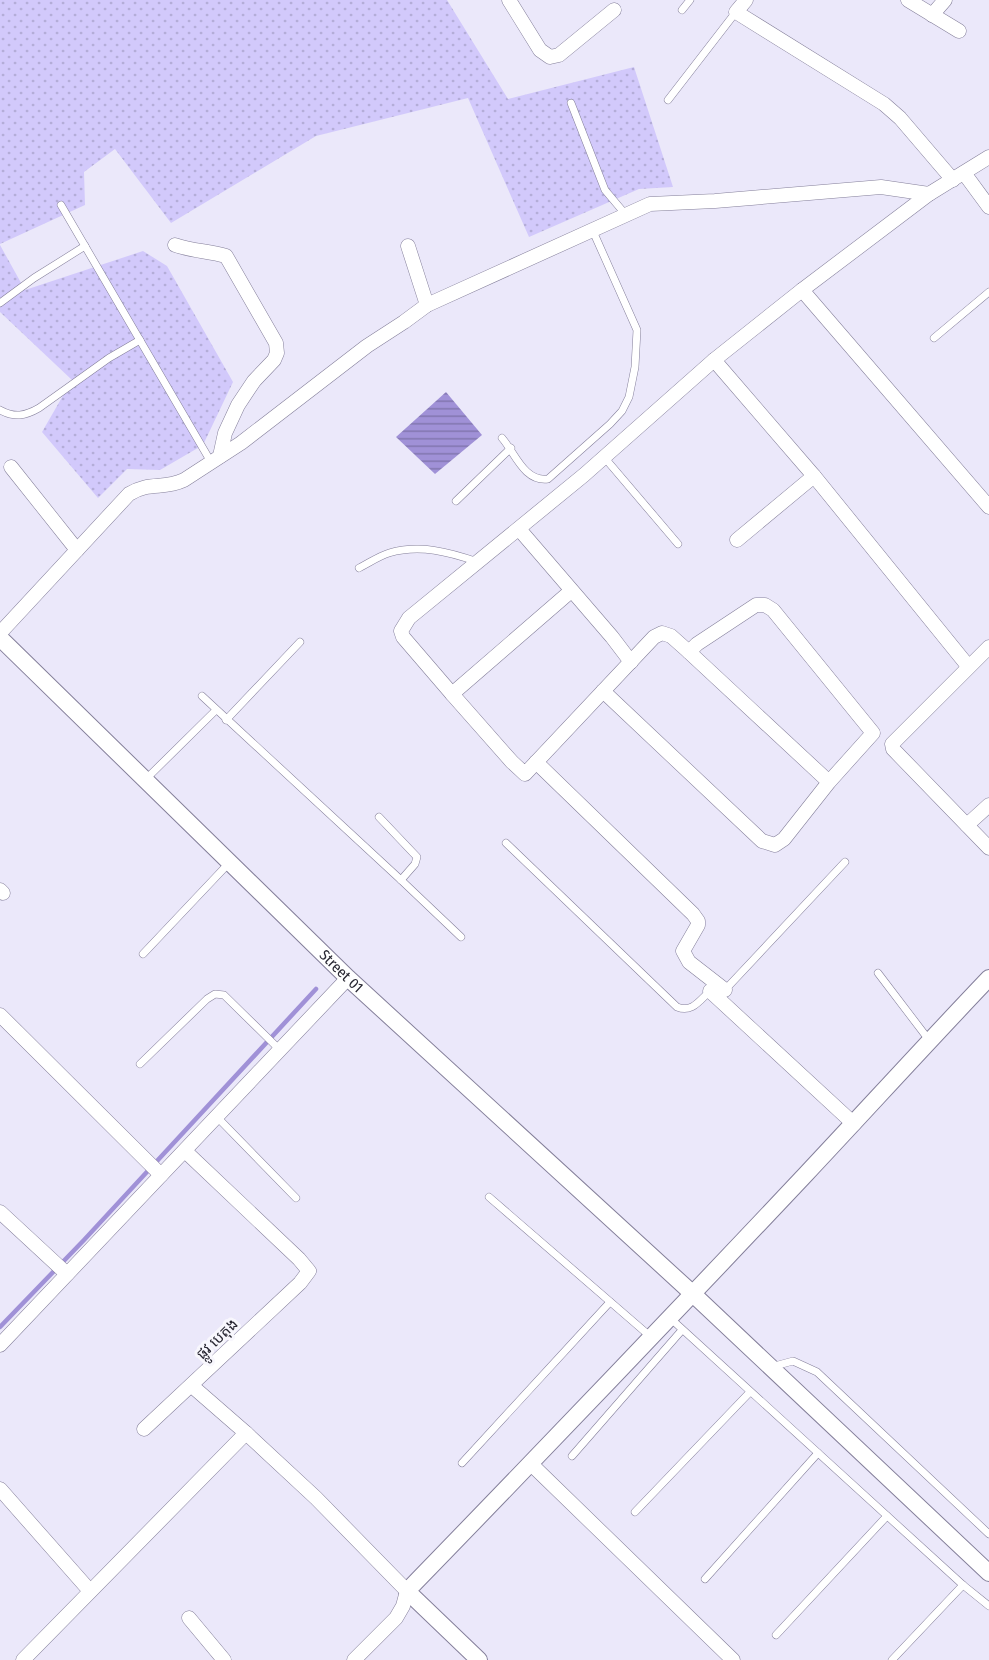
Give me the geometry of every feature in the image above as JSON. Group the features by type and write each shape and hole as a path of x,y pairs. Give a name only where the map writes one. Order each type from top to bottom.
{"street":[{"path":"509,0 540,50 550,57 559,56 614,10"},
{"path":"746,0 736,12 884,104 989,207"},
{"path":"908,0 959,31"},
{"path":"932,15 945,0"},
{"path":"829,782 689,652 671,636 662,633 654,637 525,774 410,647 401,631 409,618 519,529 714,360 929,194 989,157"},
{"path":"0,633 129,494 139,488 175,485 184,480 241,443 367,346 427,305 650,204 715,201 881,186 929,194"},
{"path":"175,245 226,256 276,343 277,353 274,360 254,381 238,405 216,459"},
{"path":"408,246 427,305"},
{"path":"802,290 989,507"},
{"path":"714,360 814,476 969,666"},
{"path":"11,467 77,550"},
{"path":"737,540 814,476"},
{"path":"519,529 631,662"},
{"path":"452,694 571,591"},
{"path":"603,691 762,841 775,845 784,839 829,782 873,733 773,610 765,605 756,605 697,644 689,652"},
{"name":"Street 01","path":"0,638 348,978 693,1294 989,1573"},
{"path":"989,647 892,744 893,749 989,848"},
{"path":"536,762 693,914 698,925 683,951 688,962 854,1124"},
{"path":"967,825 989,805"},
{"path":"0,1345 154,1168 185,1151 277,1047 348,978"},
{"path":"354,1660 396,1618 403,1606 407,1591 693,1294 989,978"},
{"path":"0,1015 154,1168"},
{"name":"ផ្លូវ បេតុង","path":"144,1429 300,1283 309,1271 185,1151"},
{"path":"0,1212 65,1273"},
{"path":"192,1386 316,1498 407,1591 479,1660"},
{"path":"23,1660 246,1433"},
{"path":"530,1463 733,1660"},
{"path":"2,1495 90,1591"},
{"path":"189,1618 224,1660"}],"lane":[{"path":"682,10 690,0"},
{"path":"668,100 736,12"},
{"path":"571,103 605,190 626,215"},
{"path":"61,205 140,340 216,459"},
{"path":"502,438 531,477 548,479 610,424 622,411 629,397 635,367 637,330 592,230"},
{"path":"0,303 34,278 85,246"},
{"path":"934,338 989,292"},
{"path":"0,410 13,416 27,415 109,358 140,340"},
{"path":"456,501 511,448"},
{"path":"604,457 678,544"},
{"path":"360,568 388,554 414,548 452,553 478,562"},
{"path":"226,720 300,642"},
{"path":"202,696 461,938"},
{"path":"146,779 216,710"},
{"path":"379,817 417,857 415,864 401,880"},
{"path":"507,843 677,1007 685,1010 718,993 844,862"},
{"path":"143,954 230,862"},
{"path":"878,973 929,1040"},
{"path":"140,1064 207,999 215,994 224,994 277,1047"},
{"path":"217,1117 296,1198"},
{"path":"489,1197 651,1337"},
{"path":"462,1463 610,1302"},
{"path":"670,1318 963,1585 989,1606"},
{"path":"572,1456 682,1330"},
{"path":"771,1367 793,1360 817,1372 989,1534"},
{"path":"635,1512 750,1392"},
{"path":"705,1579 818,1453"},
{"path":"776,1635 887,1516"},
{"path":"892,1660 963,1585"}],"shaded area":[{"path":"0,0 447,0 508,99 634,67 673,187 639,189 529,237 468,98 316,136 171,223 115,149 84,172 85,205 0,244"},
{"path":"0,245 25,290 143,251 167,266 233,382 203,445 160,470 127,469 98,498 42,432 72,380 0,312"},
{"path":"446,392 482,435 435,474 396,437"}],"waterway":[{"path":"0,1327 84,1240 316,989"}]}
